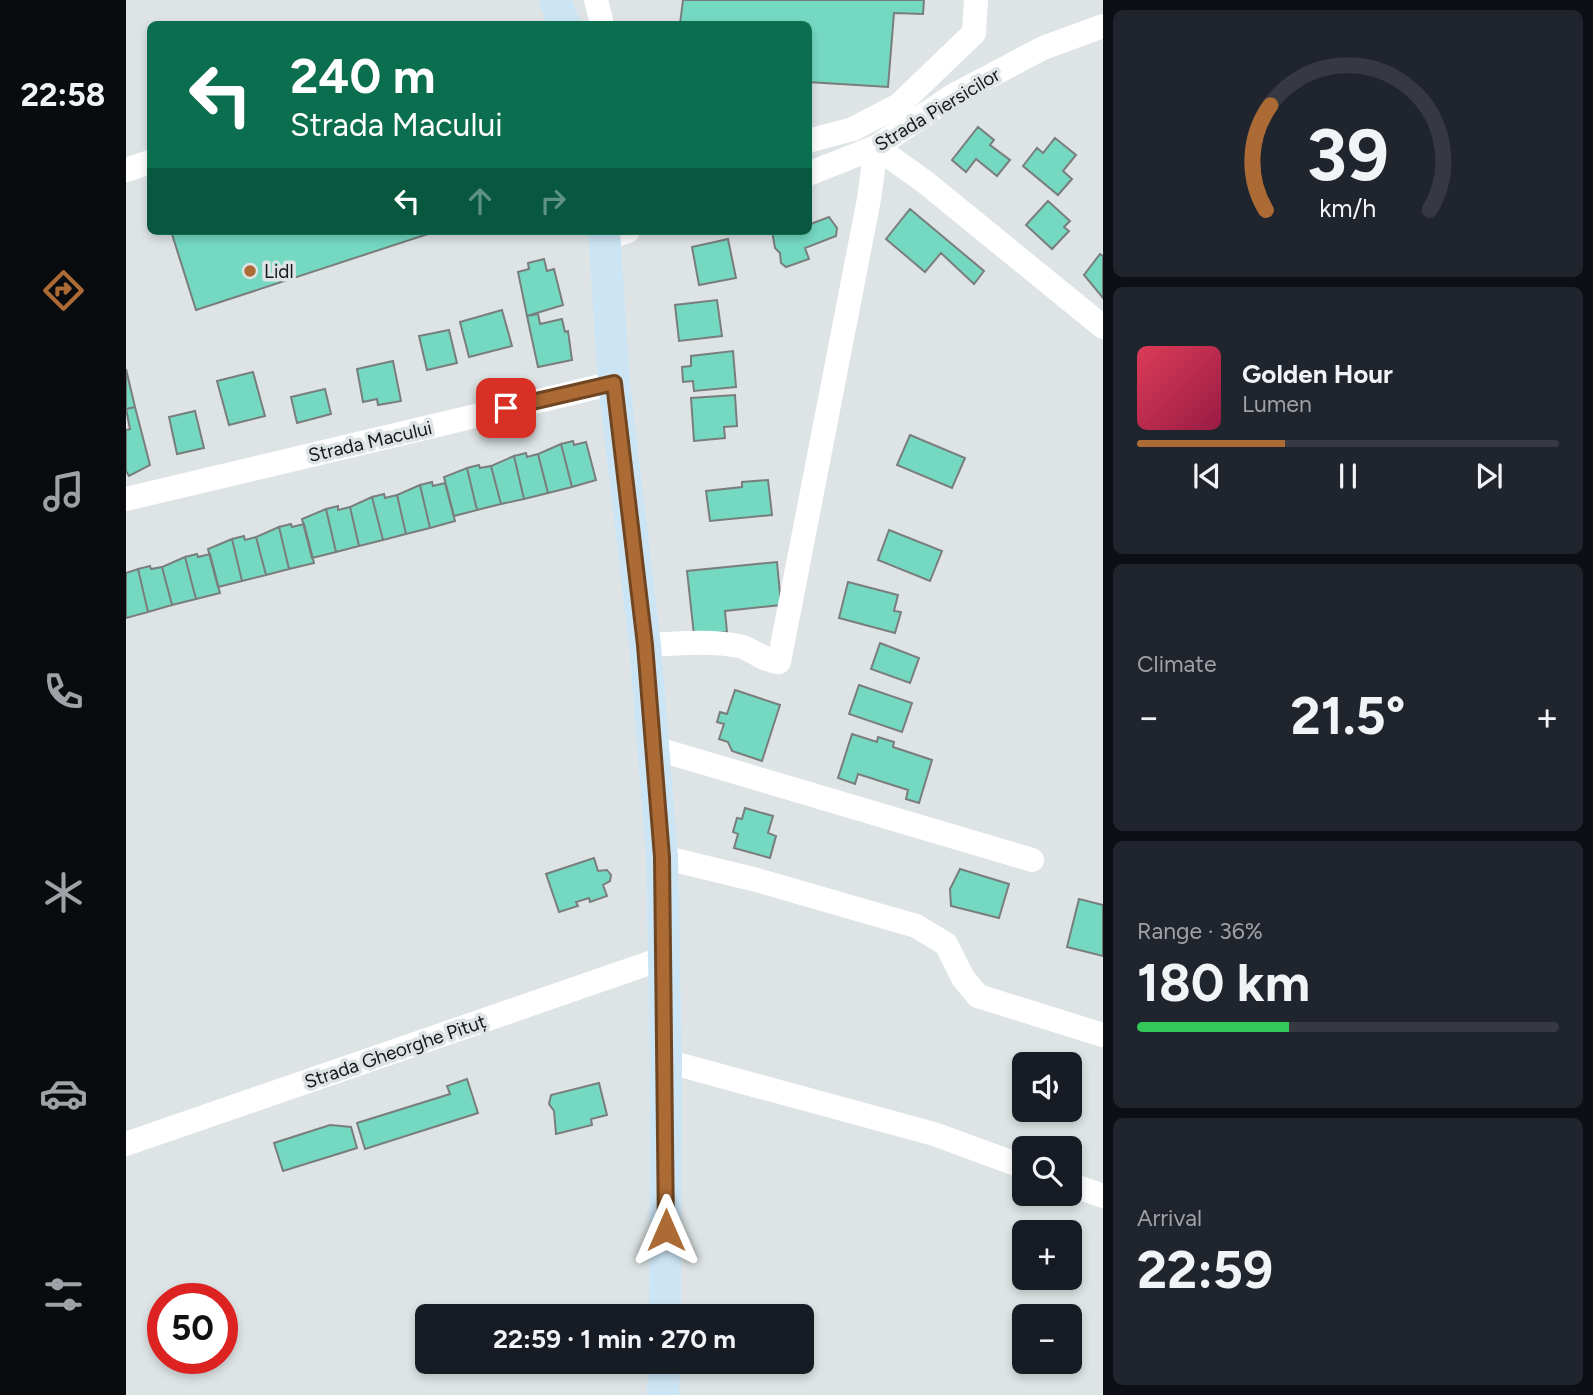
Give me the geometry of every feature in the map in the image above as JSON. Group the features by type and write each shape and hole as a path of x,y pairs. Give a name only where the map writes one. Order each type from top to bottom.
{"main road":[{"path":"555,0 563,21"},
{"path":"613,235 614,383 645,645 662,857 666,1061 665,1304"},
{"path":"663,1395 664,1374"}],"street":[{"path":"596,0 601,21"},
{"path":"812,140 853,129 899,105 974,33 976,0"},
{"name":"Strada Piersicilor","path":"812,172 876,147 954,95 1043,48 1103,26"},
{"path":"645,645 718,643 743,647 758,657 779,662 869,199 876,147 925,182 1103,327"},
{"path":"126,170 147,163"},
{"name":"Strada Macului","path":"126,499 614,383"},
{"path":"654,748 1032,860"},
{"path":"662,857 757,880 916,926 946,944 963,978 978,996 1103,1035"},
{"name":"Strada Gheorghe Pituț","path":"126,1144 664,958"},
{"path":"666,1061 934,1134 1012,1163"},
{"path":"1082,1189 1103,1196"}],"building":[{"path":"683,0 924,0 923,14 894,13 888,87 812,82 812,21 680,21"},
{"path":"978,127 994,140 990,145 1010,160 997,176 976,159 966,172 952,160"},
{"path":"1055,138 1076,155 1063,171 1072,179 1058,195 1023,166 1037,148 1043,153"},
{"path":"1048,201 1070,221 1064,227 1069,231 1052,249 1026,225"},
{"path":"910,209 984,271 974,284 941,253 925,272 886,239"},
{"path":"829,217 837,228 836,236 805,248 809,259 786,267 781,263 773,235 812,235 812,223"},
{"name":"Lidl","path":"172,235 425,235 196,310"},
{"path":"728,239 736,278 699,285 692,247"},
{"path":"1100,254 1103,256 1103,298 1084,275"},
{"path":"544,259 547,271 554,269 563,305 527,316 518,272 529,269 528,263"},
{"path":"717,300 722,336 679,341 675,305"},
{"path":"502,310 512,346 469,357 460,322"},
{"path":"538,314 540,324 562,319 565,332 568,331 572,360 538,367 527,316"},
{"path":"449,330 457,363 427,370 419,336"},
{"path":"733,351 736,387 694,391 693,381 683,382 682,367 691,366 691,356"},
{"path":"393,361 401,401 378,405 377,399 363,402 357,369"},
{"path":"126,369 135,407 126,409"},
{"path":"253,372 265,416 229,425 217,381"},
{"path":"325,389 331,414 297,423 291,397"},
{"path":"735,395 737,426 724,427 725,438 694,441 691,398"},
{"path":"135,407 150,465 129,476 126,471 126,430 130,429 126,409"},
{"path":"195,411 204,448 177,454 169,417"},
{"path":"910,435 965,458 952,488 897,465"},
{"path":"573,441 574,445 586,442 596,480 572,487 561,444"},
{"path":"561,444 572,487 548,493 538,454"},
{"path":"526,453 527,457 538,454 548,493 524,499 514,456"},
{"path":"514,456 524,499 501,504 491,466"},
{"path":"479,465 480,468 491,466 501,504 477,510 467,468"},
{"path":"467,468 477,510 454,516 444,477"},
{"path":"768,480 772,515 710,521 706,491 742,487 742,482"},
{"path":"432,482 433,486 445,483 455,521 430,528 420,485"},
{"path":"420,485 430,528 406,534 397,495"},
{"path":"384,494 385,498 397,495 406,534 383,540 372,497"},
{"path":"372,497 383,540 359,546 350,507"},
{"path":"338,506 338,510 350,507 359,546 336,552 326,509"},
{"path":"326,509 336,552 312,558 302,519"},
{"path":"291,524 292,527 304,524 314,563 289,569 279,527"},
{"path":"279,527 289,569 266,575 256,537"},
{"path":"889,530 942,551 930,581 878,560"},
{"path":"244,536 245,540 256,537 266,575 242,581 232,539"},
{"path":"232,539 242,581 218,587 208,549"},
{"path":"197,554 198,557 210,554 220,593 196,599 185,557"},
{"path":"185,557 196,599 172,605 162,567"},
{"path":"777,562 781,605 725,611 727,632 694,635 687,571"},
{"path":"150,566 151,569 162,567 172,605 148,612 138,569"},
{"path":"138,569 148,612 126,618 126,573"},
{"path":"848,582 898,595 894,611 901,612 895,633 839,618"},
{"path":"880,643 919,658 910,683 871,669"},
{"path":"859,685 912,703 902,732 849,714"},
{"path":"735,690 780,705 762,761 732,751 728,742 719,739 724,724 717,722 720,712 727,714"},
{"path":"852,734 877,742 878,737 894,742 893,747 932,760 919,803 906,799 908,790 858,774 855,784 838,778"},
{"path":"745,808 773,816 768,833 776,836 770,858 734,848 738,834 733,832 737,818 742,819"},
{"path":"594,858 598,871 607,870 611,875 610,881 603,885 607,896 590,902 589,898 576,902 578,906 559,912 546,874"},
{"path":"960,869 1009,884 999,918 951,906 950,889"},
{"path":"1079,899 1103,905 1103,956 1067,947"},
{"path":"467,1079 478,1113 365,1149 357,1123 450,1094 447,1086"},
{"path":"599,1083 607,1115 591,1119 592,1125 556,1134 554,1111 549,1104 551,1095"},
{"path":"330,1125 351,1127 357,1148 283,1171 274,1143"}],"place":[{"name":"Lidl","path":"250,271"}],"route":[{"path":"506,408 614,383 645,645 662,857 666,1230"}]}
